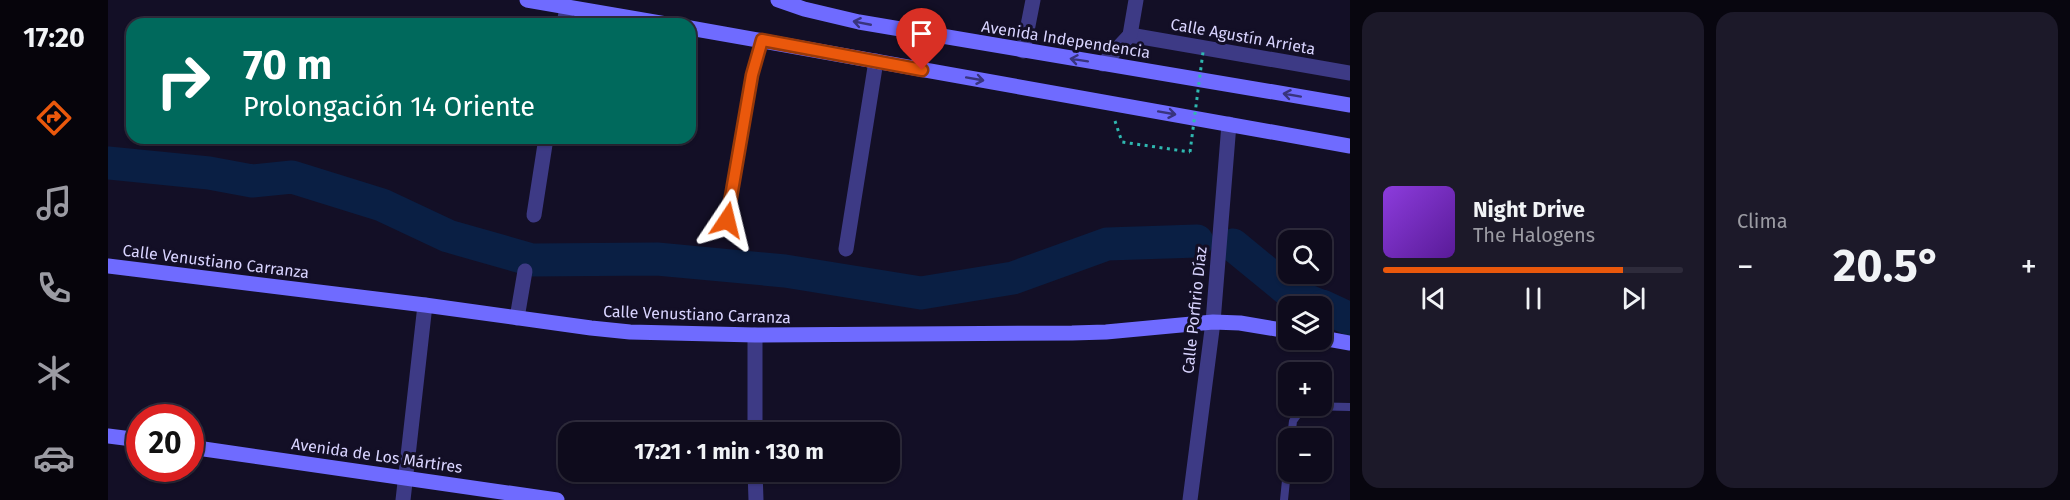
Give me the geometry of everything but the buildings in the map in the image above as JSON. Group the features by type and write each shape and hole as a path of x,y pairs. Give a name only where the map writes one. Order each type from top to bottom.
{"street":[{"path":"527,0 631,18"},
{"name":"Avenida Independencia","path":"778,0 804,9 859,22 1350,105"},
{"path":"1023,51 1033,0"},
{"path":"1103,64 1130,35 1136,0"},
{"path":"565,18 567,7"},
{"path":"696,29 1350,146"},
{"name":"Calle Agustín Arrieta","path":"1130,35 1350,73"},
{"path":"846,249 876,61"},
{"name":"Calle Porfirio Díaz","path":"1190,500 1213,322 1229,124"},
{"path":"534,215 545,144"},
{"name":"Calle Venustiano Carranza","path":"108,266 630,332 755,335 1106,332 1213,322 1240,323 1278,330"},
{"path":"517,318 525,271"},
{"path":"403,500 425,305"},
{"path":"755,335 755,422"},
{"path":"1332,340 1350,343"},
{"path":"108,436 126,438"},
{"name":"Avenida de Los Mártires","path":"204,449 557,500"},
{"path":"756,482 756,500"}],"lane":[{"path":"727,220 752,75 762,40"},
{"path":"1292,428 1293,420 1304,406 1350,406"},
{"path":"1284,500 1286,482"}],"path":[{"path":"1122,142 1190,152 1203,52"}],"waterway":[{"path":"108,163 209,173 252,181 292,177 382,205 448,236 532,260 657,259 785,271 921,293 1013,278 1107,244 1197,241"},
{"path":"1233,245 1296,296"},
{"path":"1332,311 1350,319"}],"route":[{"path":"727,220 752,75 762,40 922,70"}]}
